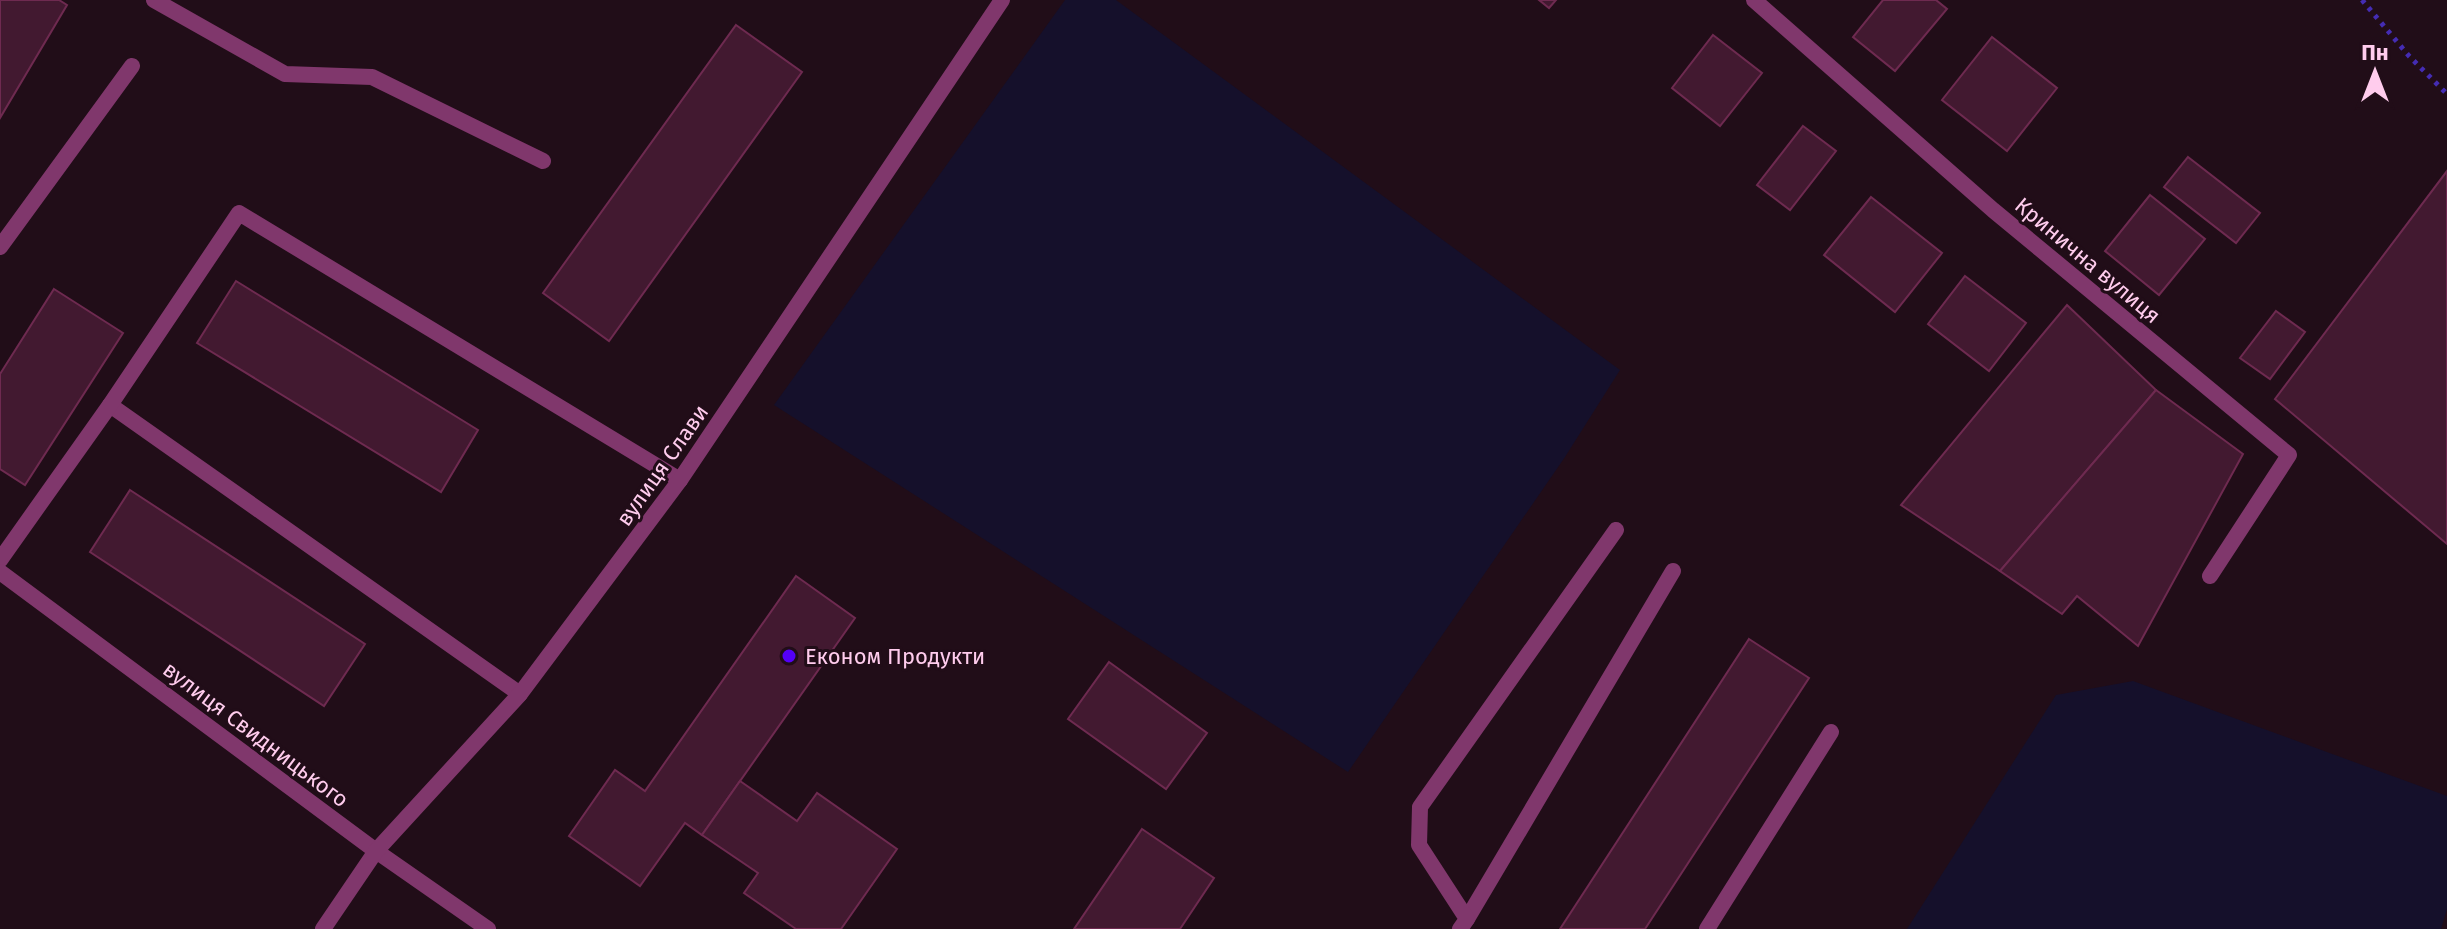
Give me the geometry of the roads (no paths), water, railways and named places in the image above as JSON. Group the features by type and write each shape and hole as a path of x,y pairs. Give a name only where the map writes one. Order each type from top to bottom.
{"street":[{"path":"154,0 285,74 372,77 543,161"},
{"name":"вулиця Слави","path":"323,929 376,851 520,694 680,480 1002,0"},
{"name":"Кринична вулиця","path":"1754,0 1993,210 2289,455 2210,576"},
{"path":"0,247 132,66"},
{"path":"0,560 110,405 239,213 680,480"},
{"path":"110,405 520,694"},
{"path":"1463,924 1419,845 1420,807 1616,530"},
{"path":"1463,924 1673,571"},
{"name":"вулиця Свидницького","path":"0,572 376,851 488,929"},
{"path":"1707,929 1831,732"}],"place":[{"name":"Економ Продукти","path":"789,656"}]}
